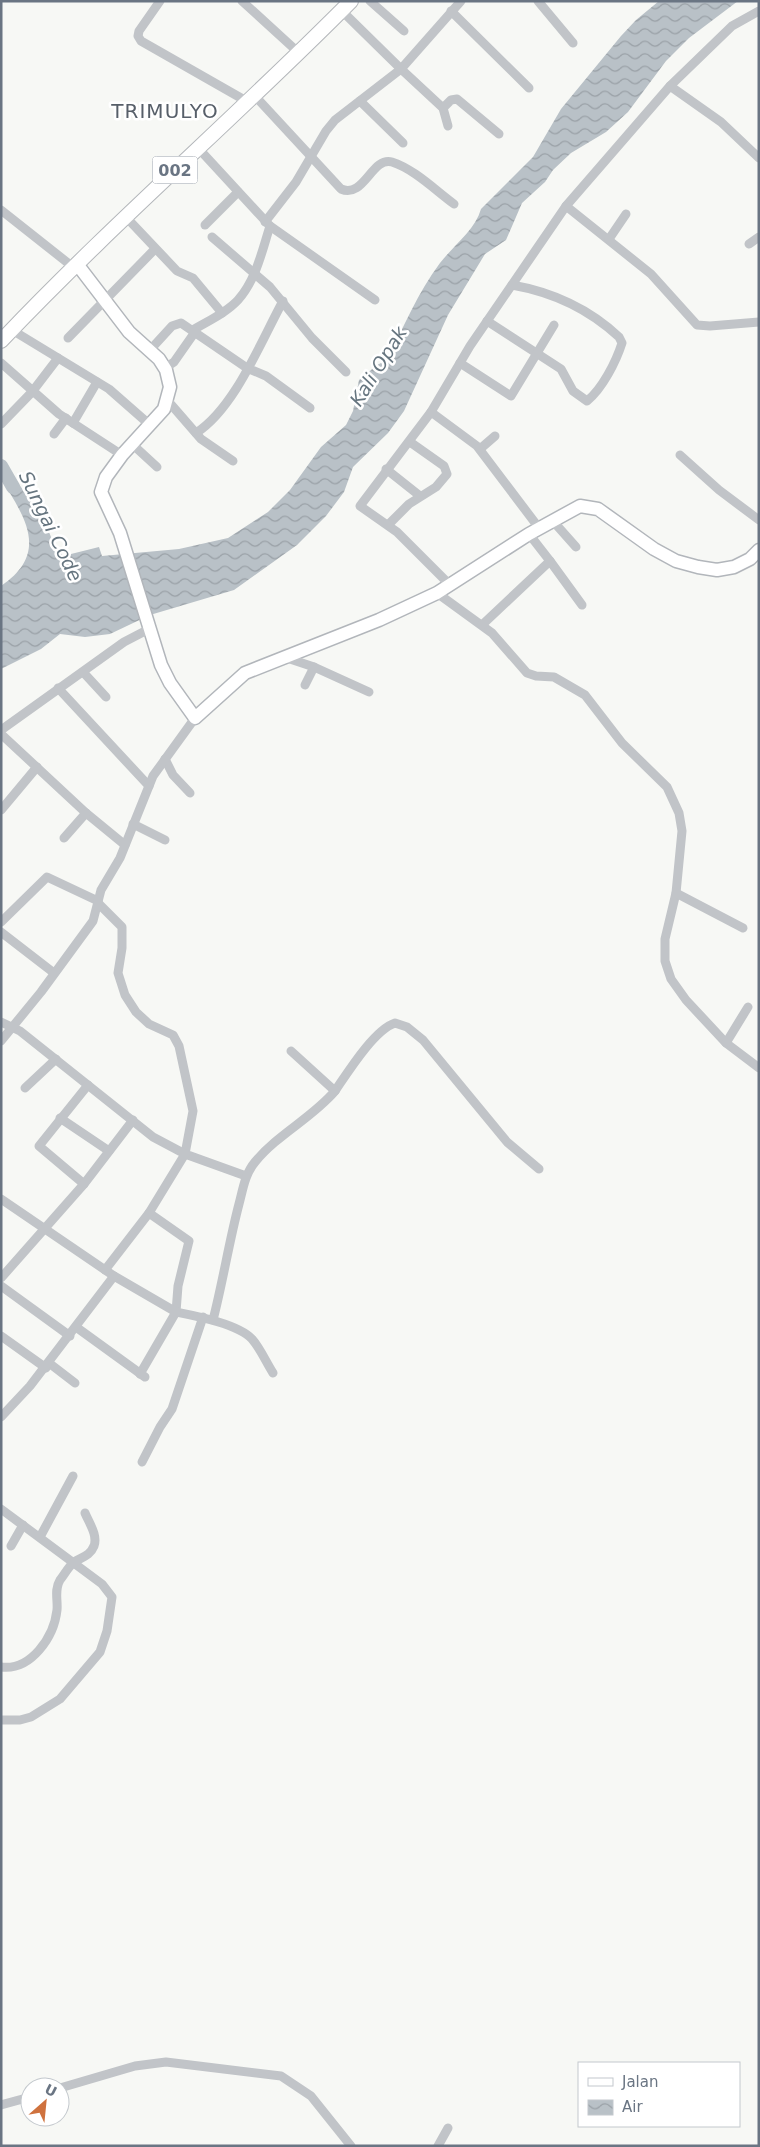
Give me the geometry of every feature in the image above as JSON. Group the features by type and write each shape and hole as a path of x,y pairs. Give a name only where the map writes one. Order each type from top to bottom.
{"main road":[{"name":"002","path":"1,341 125,216 252,99 346,6"}],"street":[{"path":"160,1 139,31 138,36 141,41 252,99 344,190 350,190 361,184 385,162 392,162 411,172 454,204"},
{"path":"242,1 299,53"},
{"path":"370,1 404,31"},
{"path":"447,1 452,10 529,88"},
{"path":"165,368 174,362 194,331 222,313 240,298 254,274 268,224 335,120 360,102 400,68 461,1"},
{"path":"538,1 573,43"},
{"path":"346,6 400,68 443,108 448,126"},
{"path":"450,585 389,524 360,506 386,469 410,442 431,412 487,321 566,206 670,86 727,30 759,11"},
{"path":"670,86 721,122 759,158"},
{"path":"443,108 452,100 457,99 499,134"},
{"path":"360,102 403,143"},
{"path":"199,149 268,224 375,300"},
{"path":"206,225 238,192"},
{"path":"566,206 651,274 698,325 710,326 759,322"},
{"path":"1,210 75,266 129,332 150,350 165,368 170,387 168,401 150,425 122,455 106,477 102,492 120,533 165,674 195,718"},
{"path":"609,239 626,214"},
{"path":"125,216 177,271 193,278 222,313"},
{"path":"212,237 283,301 312,338 346,372"},
{"path":"749,244 759,237"},
{"path":"68,338 155,249"},
{"path":"487,321 561,369 573,390 587,401 594,396 619,353 622,343 612,331 570,303 540,290 512,285"},
{"path":"196,433 220,414 283,301"},
{"path":"150,350 175,323 181,323 247,368 266,376 310,408"},
{"path":"460,363 511,396 554,325"},
{"path":"12,330 122,399 150,425"},
{"path":"1,424 32,392 58,358"},
{"path":"1,363 32,392 69,421 122,455"},
{"path":"54,434 69,421 97,382"},
{"path":"168,401 196,433 233,461"},
{"path":"431,412 480,449 534,531 550,561 582,605"},
{"path":"480,449 495,436"},
{"path":"389,524 402,510 444,480 446,470 410,442"},
{"path":"132,444 157,466"},
{"path":"680,455 718,490 759,520"},
{"path":"386,469 420,496"},
{"path":"1,1041 13,1028 94,921 98,902 125,845 149,786 165,759 195,718 245,673 379,620 437,593 552,520 580,506 592,506 654,549 676,561 698,567 717,570 734,566 750,559 759,550"},
{"path":"552,520 576,547"},
{"path":"482,625 550,561"},
{"path":"437,593 482,625 527,673 536,676 554,677 585,695 622,743 667,787 681,822 676,893 664,950 668,970 677,989 726,1043 759,1068"},
{"path":"1,730 58,688 149,628"},
{"path":"284,657 314,667 368,692"},
{"path":"305,685 314,667"},
{"path":"82,672 106,697"},
{"path":"58,688 149,786"},
{"path":"1,734 86,813 125,845"},
{"path":"165,759 173,775 190,793"},
{"path":"1,810 37,767"},
{"path":"64,838 86,813"},
{"path":"133,824 165,840"},
{"path":"1,922 47,877 98,902 122,927 123,942 118,973 125,995 136,1012 149,1024 173,1035 179,1046 193,1111 185,1154 149,1213 105,1270"},
{"path":"676,893 743,928"},
{"path":"1,932 54,974"},
{"path":"726,1043 748,1007"},
{"path":"1,1022 20,1031 153,1136 185,1154 246,1176"},
{"path":"213,1320 221,1290 230,1238 246,1176 255,1162 288,1130 325,1102 366,1048 388,1025 395,1023 407,1027 423,1040 507,1142 539,1169"},
{"path":"291,1051 335,1091"},
{"path":"26,1088 56,1059"},
{"path":"84,1184 39,1148 60,1118 88,1085"},
{"path":"60,1118 109,1151"},
{"path":"1,1278 84,1184 133,1120"},
{"path":"1,1199 114,1276 176,1312 213,1320 252,1339 273,1373"},
{"path":"76,1327 143,1376 176,1312 178,1286 189,1241 149,1213"},
{"path":"1,1417 10,1411 47,1365 114,1276"},
{"path":"1,1286 70,1336"},
{"path":"142,1462 160,1427 172,1409 203,1317"},
{"path":"1,1336 74,1383"},
{"path":"40,1537 73,1476"},
{"path":"1,1509 111,1593 107,1631 100,1652 52,1706 20,1720 1,1720"},
{"path":"1,1667 25,1664 43,1644 55,1618 56,1589 59,1582 74,1563 90,1553 94,1546 94,1535 85,1513"},
{"path":"11,1546 23,1525"},
{"path":"70,2085 135,2066 166,2062 281,2076 311,2096 351,2146"},
{"path":"1,2105 20,2100"},
{"path":"438,2146 448,2128"}],"water":[{"name":"Kali Opak","path":"659,1 738,1 689,38 666,61 628,112 606,132 571,153 553,170 545,182 522,203 506,240 485,254 448,315 404,411 388,433 353,467 344,492 326,516 297,545 234,590 150,615 110,634 85,637 60,634 41,649 1,669 1,586 16,573 25,561 29,548 28,534 24,521 1,479 1,471 10,471 45,522 51,537 63,556 99,547 102,556 179,549 228,538 268,512 290,490 321,447 346,425 353,411 359,380 377,365 387,360 411,310 432,274 469,231 481,209 533,157 561,109 621,36 636,20"}],"waterway":[{"name":"Sungai Code","path":"1,466 13,487"}],"district":[{"name":"TRIMULYO","path":"165,111"}]}
